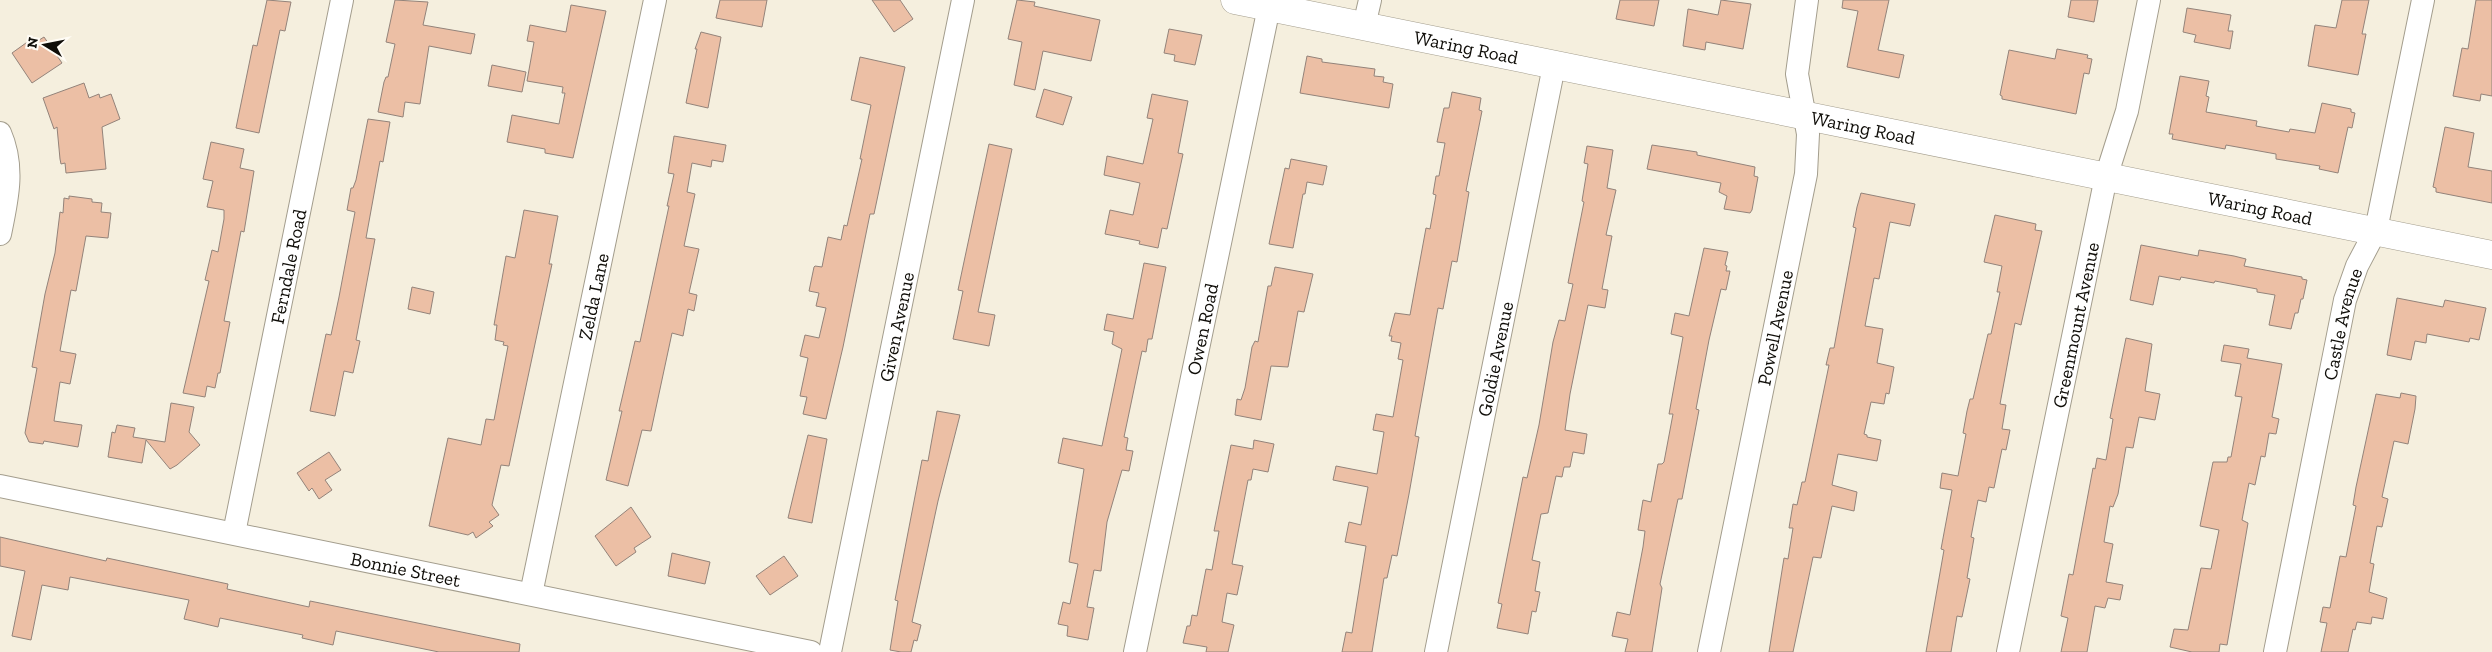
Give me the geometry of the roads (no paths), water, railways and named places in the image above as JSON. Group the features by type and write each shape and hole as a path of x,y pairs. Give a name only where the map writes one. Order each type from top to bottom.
{"street":[{"name":"Ferndale Road","path":"234,533 342,0"},
{"name":"Zelda Lane","path":"531,594 655,0"},
{"name":"Given Avenue","path":"830,652 963,0"},
{"name":"Waring Road","path":"1234,0 1554,66 1805,114 2492,255"},
{"path":"1364,26 1370,0"},
{"name":"Powell Avenue","path":"1709,652 1802,196 1808,156 1805,114 1798,74 1798,57 1806,0"},
{"name":"Greenmount Avenue","path":"2008,652 2106,177 2127,111 2149,0"},
{"name":"Castle Avenue","path":"2275,652 2346,300 2357,266 2376,230 2423,0"},
{"name":"Owen Road","path":"1135,652 1269,7"},
{"name":"Goldie Avenue","path":"1436,652 1554,66"},
{"path":"0,133 5,145 10,185 0,234"},
{"name":"Bonnie Street","path":"0,486 811,652"}]}
